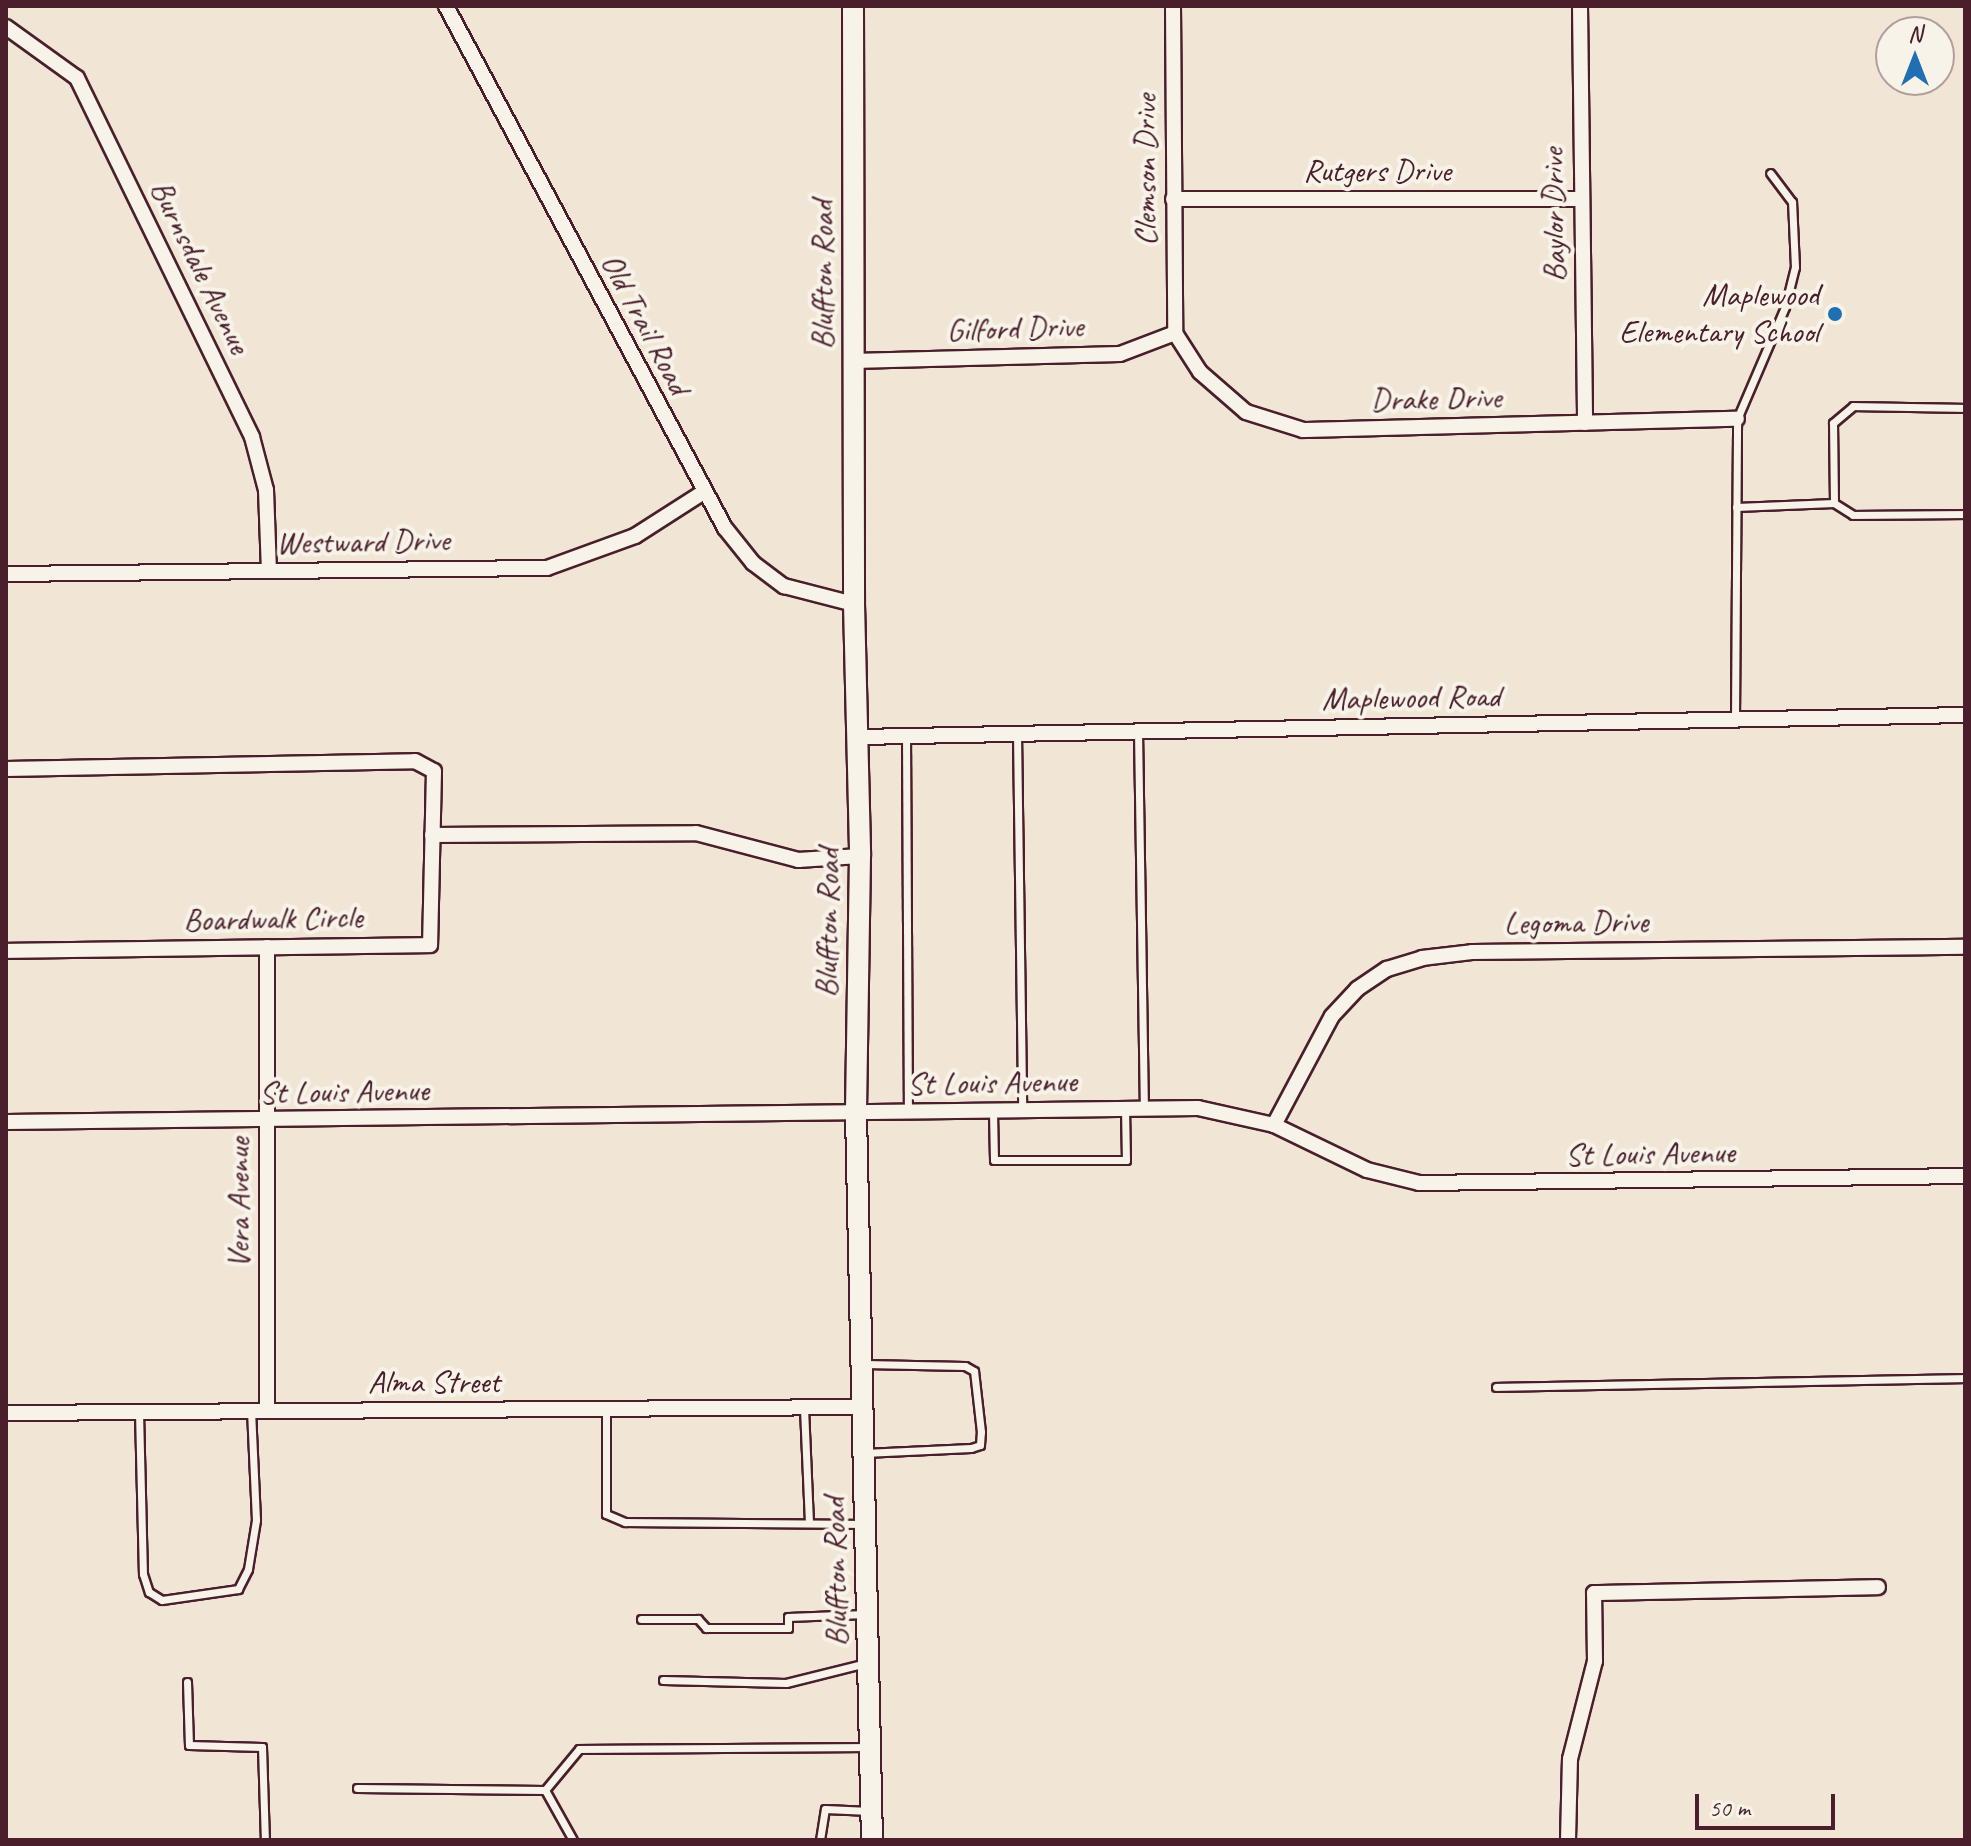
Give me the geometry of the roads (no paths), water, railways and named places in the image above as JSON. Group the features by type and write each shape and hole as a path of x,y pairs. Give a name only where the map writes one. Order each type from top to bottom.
{"main road":[{"name":"Bluffton Road","path":"853,6 854,604 860,856 856,1114 872,1840"}],"street":[{"name":"Old Trail Road","path":"446,6 702,493 753,563 784,586 854,604"},
{"name":"Clemson Drive","path":"1173,6 1175,333"},
{"name":"Baylor Drive","path":"1580,6 1585,423"},
{"name":"Burnsdale Avenue","path":"6,27 77,78 252,437 266,490 269,571"},
{"name":"Rutgers Drive","path":"1173,199 1581,199"},
{"name":"Gilford Drive","path":"853,361 1120,354 1175,333"},
{"name":"Drake Drive","path":"1175,333 1200,372 1246,412 1303,430 1737,419"},
{"name":"Westward Drive","path":"6,574 547,568 635,536 702,493"},
{"name":"Maplewood Road","path":"859,737 1965,715"},
{"name":"Boardwalk Circle","path":"6,769 415,761 434,771 430,945 6,951"},
{"path":"432,835 696,833 798,860 860,856"},
{"name":"Vera Avenue","path":"267,947 267,1411"},
{"name":"Legoma Drive","path":"1274,1125 1332,1016 1357,989 1387,969 1422,958 1472,952 1965,947"},
{"name":"St Louis Avenue","path":"6,1122 1198,1108 1274,1125 1367,1170 1450,1186 1965,1176"},
{"name":"Alma Street","path":"6,1413 863,1407"},
{"path":"1568,1840 1570,1759 1595,1661 1594,1593 1878,1587"}],"lane":[{"path":"1735,719 1737,419 1785,307 1795,267 1792,202 1770,173"},
{"path":"1834,503 1833,423 1853,406 1965,408"},
{"path":"1736,507 1834,503 1853,515 1965,514"},
{"path":"1138,731 1144,1109"},
{"path":"1017,734 1022,1111"},
{"path":"906,736 908,1113"},
{"path":"993,1112 994,1160 1126,1160 1125,1109"},
{"path":"862,1364 965,1366 974,1371 981,1432 980,1445 971,1448 864,1453"},
{"path":"1496,1387 1965,1378"},
{"path":"804,1407 809,1522"},
{"path":"606,1409 606,1514 625,1522 865,1524"},
{"path":"139,1412 143,1574 149,1592 162,1600 238,1589 248,1569 256,1520 251,1411"},
{"path":"641,1619 698,1619 706,1628 788,1628 788,1617 867,1614"},
{"path":"663,1680 786,1683 869,1662"},
{"path":"187,1682 189,1745 262,1747 265,1840"},
{"path":"545,1790 579,1749 870,1747"},
{"path":"357,1788 545,1790"},
{"path":"545,1790 573,1840"},
{"path":"820,1840 825,1809 872,1811"}],"place":[{"name":"Maplewood Elementary School","path":"1835,314"}]}
